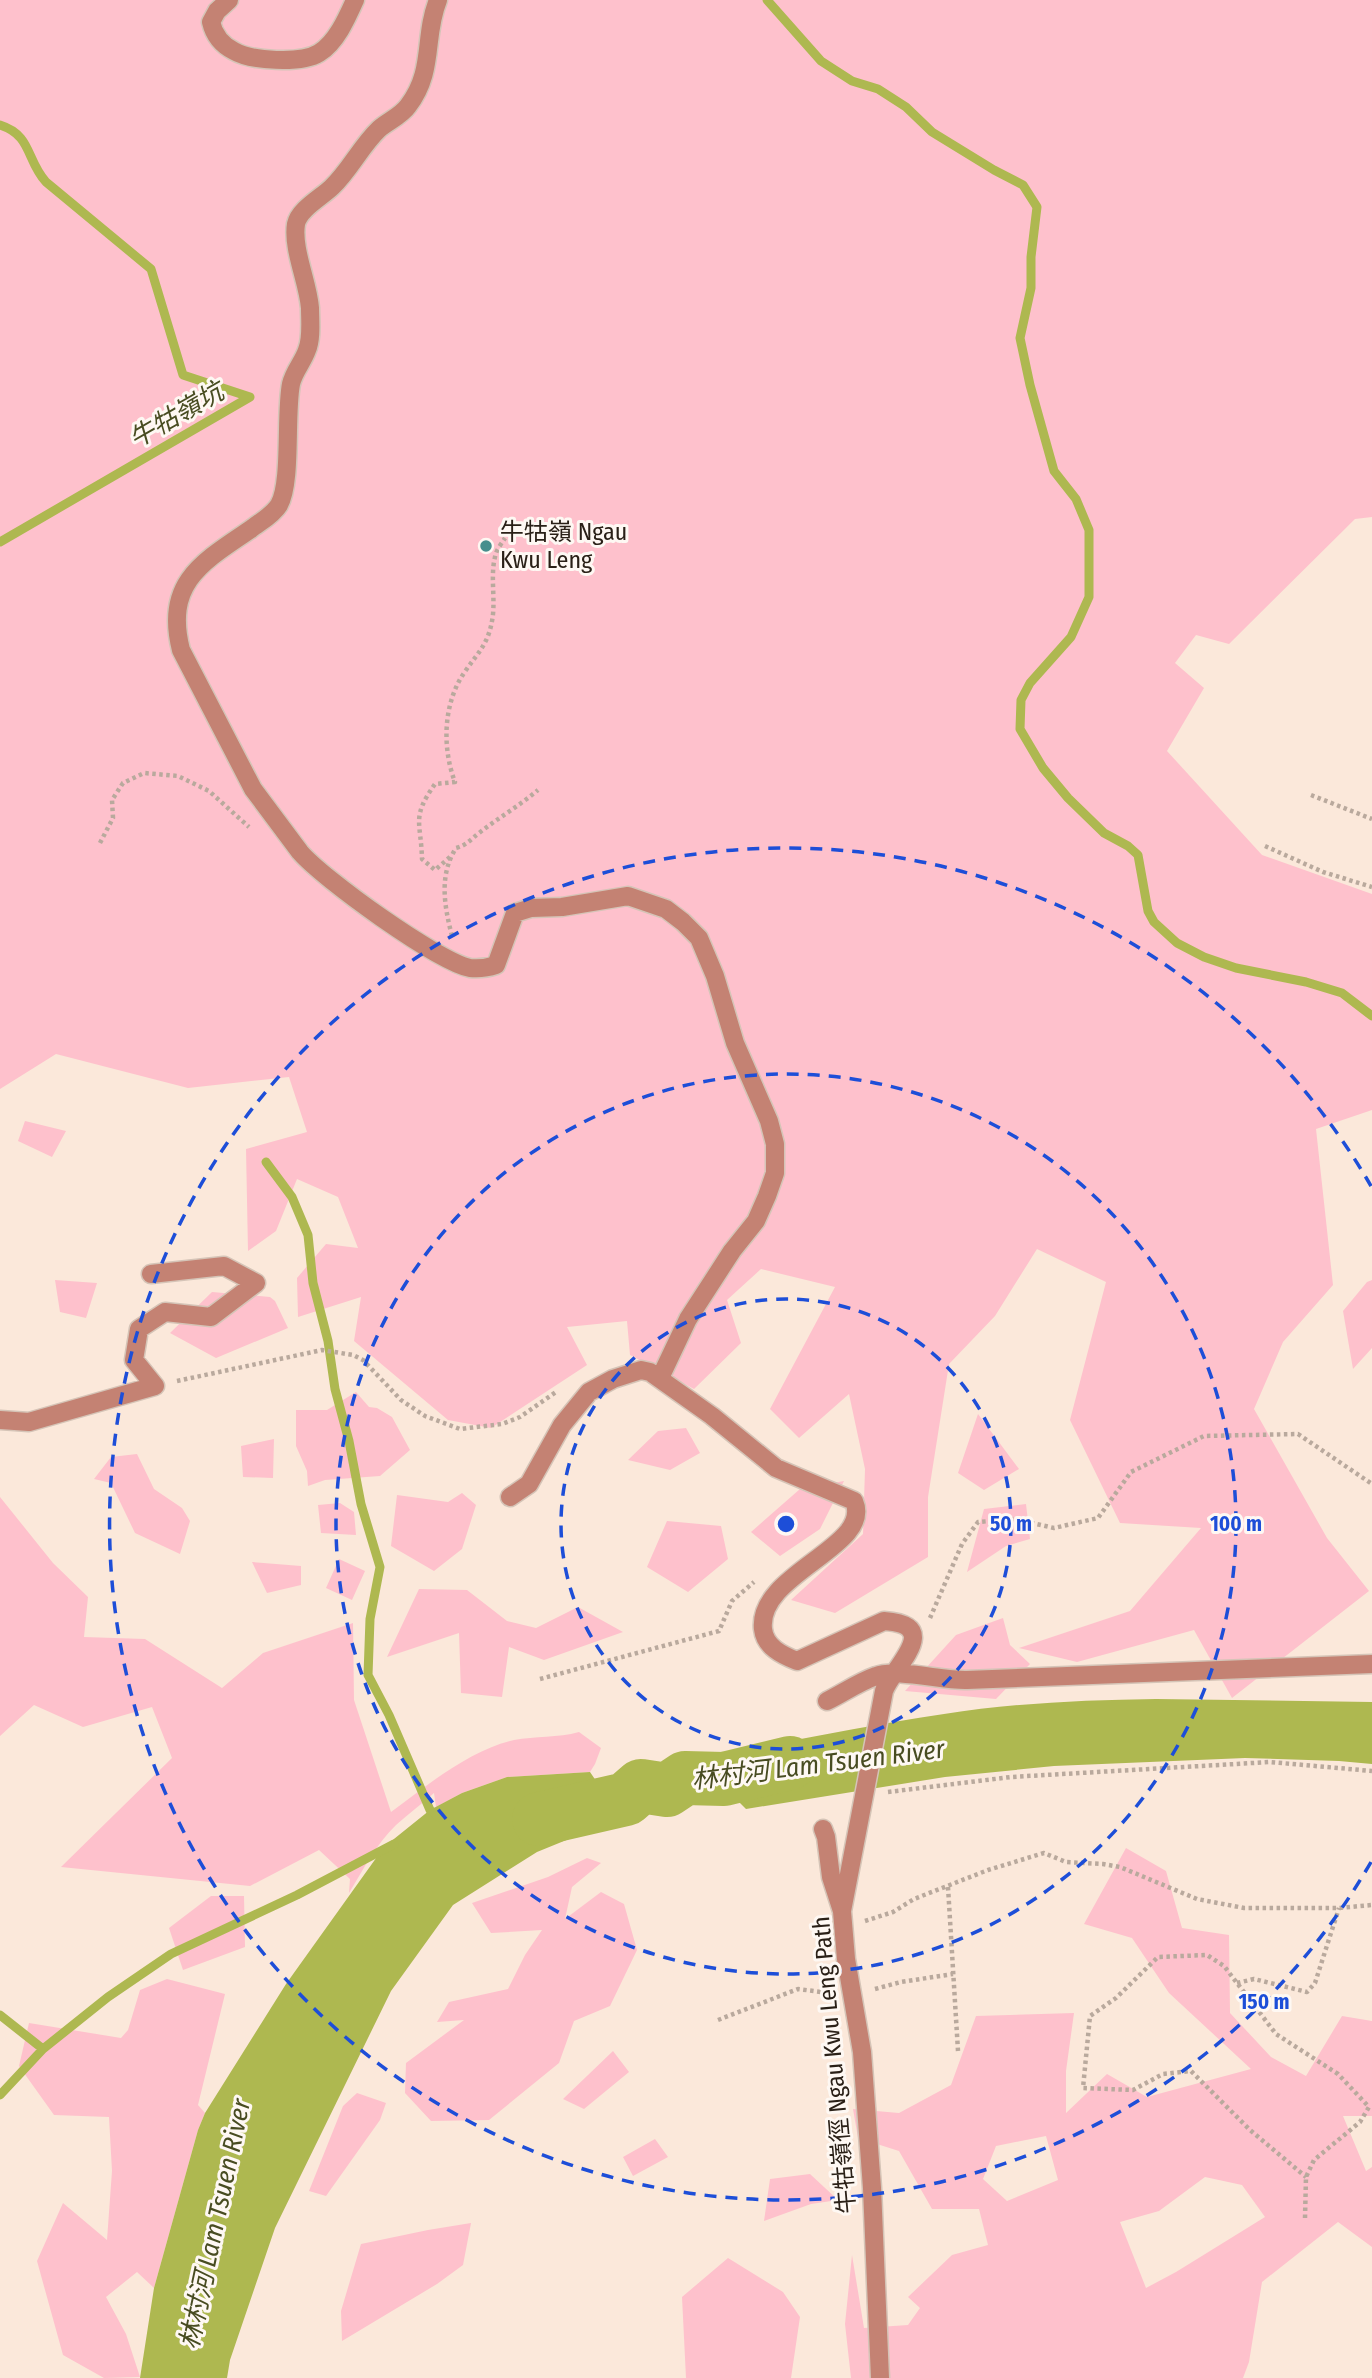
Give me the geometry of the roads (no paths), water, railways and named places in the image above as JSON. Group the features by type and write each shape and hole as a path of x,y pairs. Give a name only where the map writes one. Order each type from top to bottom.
{"street":[{"path":"229,0 211,22 223,44 236,53 265,59 297,60 318,53 336,36 355,0"},
{"path":"438,0 433,14 426,72 407,108 378,130 334,186 296,221 296,234 310,305 310,337 307,351 297,367 292,383 287,422 284,493 278,508 206,559 189,580 178,603 176,629 187,662 253,789 300,852 318,869 421,943 458,963 485,969 496,965 515,913 531,908 562,907 628,896 666,909 699,938 715,976 735,1042 769,1121 775,1144 775,1173 756,1221 732,1251 688,1319 660,1378 641,1370 613,1379 589,1392 562,1425 529,1484 510,1497"},
{"path":"0,1420 29,1422 155,1386 134,1360 139,1328 165,1312 211,1317 256,1283 224,1266 151,1273"},
{"name":"牛牯嶺徑 Ngau Kwu Leng Path","path":"660,1378 776,1468 854,1501 857,1508 851,1527 826,1553 797,1573 774,1594 764,1615 764,1635 772,1647 797,1661 884,1621 897,1622 907,1627 912,1636 911,1649 887,1683 843,1919 846,1959 862,2052 872,2188 880,2378"},
{"path":"827,1701 877,1675 895,1672 946,1681 967,1681 1372,1664"},
{"path":"823,1829 831,1877 843,1919"}],"water":[{"path":"1156,1699 1372,1702 1372,1764 1245,1758 1054,1766 945,1777 746,1809 716,1779 724,1753 861,1728 997,1707"},
{"path":"590,1772 611,1803 591,1830 537,1852 453,1905 391,1991 275,2228 230,2360 227,2378 140,2378 154,2288 205,2113 286,1984 384,1847 430,1810 462,1793 507,1777"}],"waterway":[{"path":"767,0 821,61 852,81 878,89 906,107 932,132 1023,185 1037,207 1031,257 1031,288 1020,338 1054,471 1076,499 1089,530 1089,597 1071,637 1030,683 1021,700 1020,729 1043,768 1068,798 1104,833 1128,846 1138,855 1148,911 1154,922 1177,943 1204,957 1236,968 1306,982 1342,993 1372,1016"},
{"name":"牛牯嶺坑","path":"0,125 18,135 46,182 151,269 183,375 250,397 0,542"},
{"path":"266,1162 292,1197 308,1235 313,1283 328,1341 335,1389 349,1441 361,1504 380,1567 370,1619 368,1675 389,1715 430,1810 439,1817"},
{"name":"林村河 Lam Tsuen River","path":"539,1819 626,1799 641,1786 667,1790 685,1778 724,1779 790,1763"},
{"path":"0,2015 43,2049 108,1997 171,1954 297,1895 394,1844"},
{"path":"0,2095 43,2049"}],"place":[{"name":"牛牯嶺 Ngau Kwu Leng","path":"486,546"}]}
